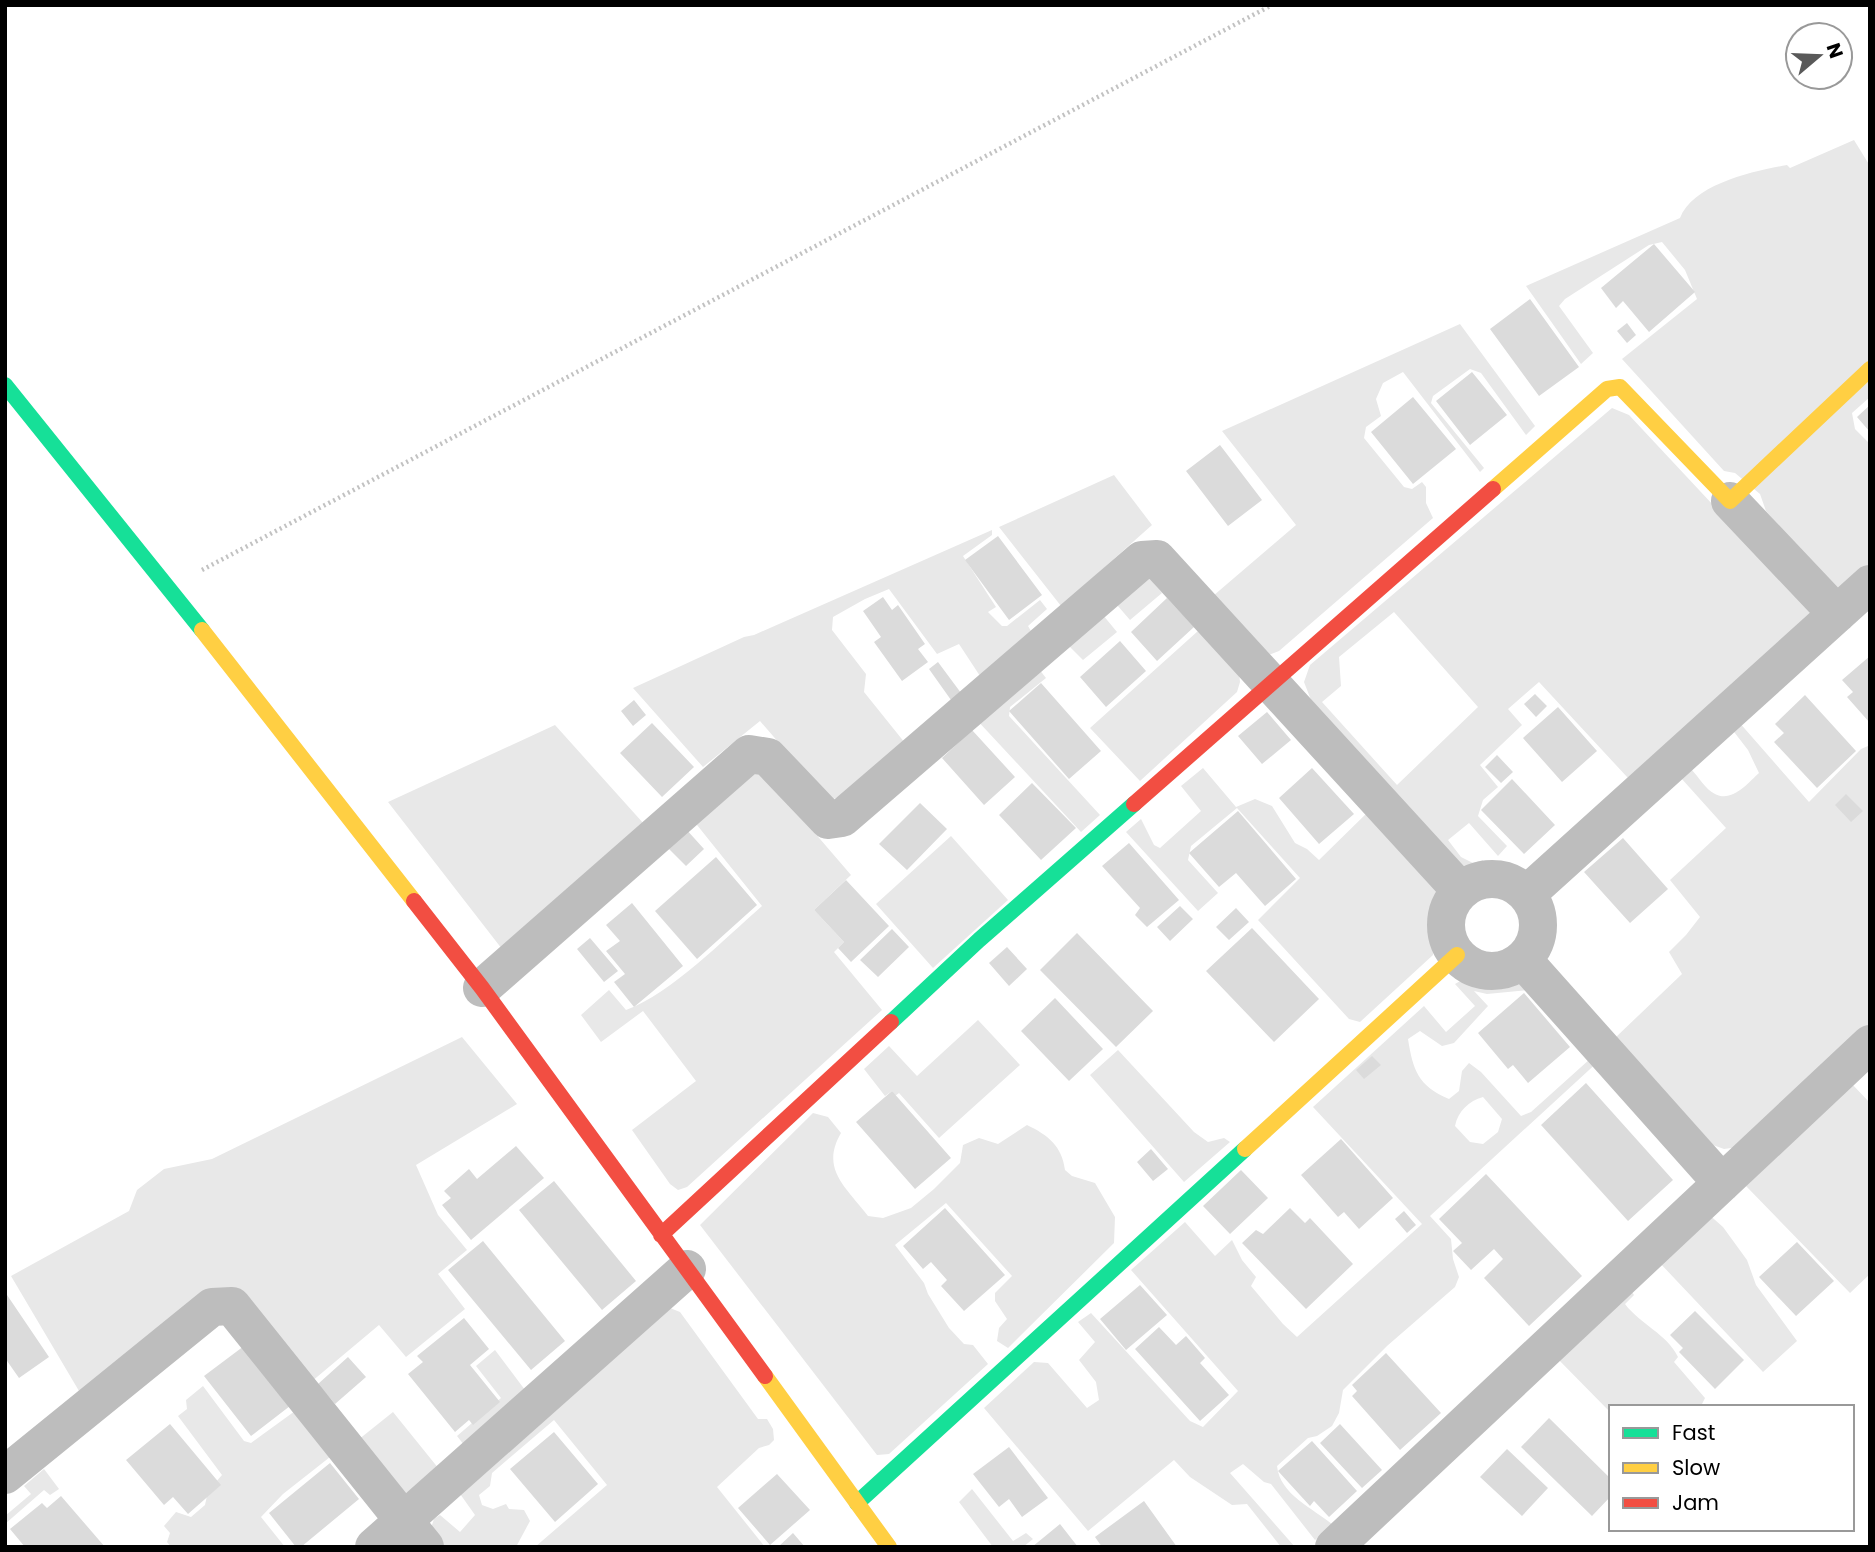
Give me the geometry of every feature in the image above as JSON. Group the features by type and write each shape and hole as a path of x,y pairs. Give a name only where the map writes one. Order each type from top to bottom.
{"street":[{"path":"1730,500 1870,369"},
{"path":"5,385 169,588 482,988 889,1547"},
{"path":"662,1235 979,940 1607,389 1620,387 1837,614"},
{"path":"482,988 749,754 768,757 828,820 842,818 1142,560 1157,559 1461,891"},
{"path":"1527,894 1870,584"},
{"path":"1483,879 1499,879 1514,884 1527,894 1535,906 1538,920 1537,935 1523,960 1511,968 1482,971 1457,955 1449,942 1446,926 1448,910 1461,891 1483,879"},
{"path":"857,1503 1457,955"},
{"path":"1523,960 1722,1183"},
{"path":"1334,1547 1870,1044"},
{"path":"374,1547 414,1533 687,1269"},
{"path":"5,1475 212,1307 232,1306 414,1533"}],"path":[{"path":"169,588 1272,5"}],"shaded area":[{"path":"1854,140 1870,166 1870,397 1852,413 1855,429 1870,444 1870,566 1840,589 1830,585 1766,511 1760,494 1735,473 1724,471 1622,359 1697,299 1685,270 1662,242 1649,245 1565,299 1559,306 1593,353 1581,364 1526,286 1680,218 1687,206 1698,196 1726,181 1787,165 1790,168"},
{"path":"1460,324 1535,426 1526,435 1481,373 1470,369 1433,396 1431,403 1484,468 1480,472 1403,372 1383,383 1376,399 1381,416 1366,427 1364,438 1404,487 1412,489 1422,482 1426,487 1426,503 1433,518 1279,651 1269,655 1213,596 1296,525 1222,431"},
{"path":"1612,408 1629,415 1814,613 1628,778 1539,682 1508,709 1522,725 1480,765 1498,787 1483,800 1478,816 1507,846 1498,856 1469,823 1448,840 1461,857 1473,863 1483,860 1488,869 1471,871 1459,867 1311,700 1304,682 1310,665","holes":["1394,612 1478,707 1397,785 1322,702 1341,686 1339,657"]},
{"path":"1114,475 1152,525 1061,606 999,527"},
{"path":"992,530 992,535 963,556 996,607 988,612 1002,626 1007,626 1040,600 1047,609 1028,626 1031,631 980,676 959,644 937,654 889,589 833,617 832,630 866,674 864,692 905,743 841,796 831,800 824,795 760,721 703,767 633,688 744,637 754,635"},
{"path":"1149,577 1162,593 1130,620 1111,598"},
{"path":"1098,609 1117,632 1083,660 1064,641"},
{"path":"1198,631 1239,672 1237,692 1140,781 1090,728"},
{"path":"1035,664 1046,678 1010,707 1009,716 1100,815 1081,832 975,718"},
{"path":"1738,721 1809,802 1861,749 1868,746 1870,748 1870,1024 1738,1147 1724,1149 1713,1145 1616,1037 1682,974 1669,952 1700,917 1670,880 1726,828 1681,778 1691,769 1712,792 1728,796 1739,791 1759,773 1748,750 1731,728"},
{"path":"555,725 644,824 502,949 388,802"},
{"path":"1203,768 1236,807 1255,799 1272,806 1295,843 1319,860 1372,808 1441,887 1443,900 1433,955 1360,1022 1349,1019 1258,920 1300,878 1237,808 1191,846 1188,860 1218,893 1198,911 1126,832 1141,819 1154,845 1160,848 1201,811 1181,786"},
{"path":"759,773 771,782 851,875 814,910 844,942 834,952 882,1010 687,1187 678,1190 670,1184 632,1130 696,1081 643,1011 601,1042 581,1015 609,990 626,1010 643,1002 697,964 762,906 693,820 745,775"},
{"path":"951,836 1008,900 933,968 876,904"},
{"path":"1527,977 1601,1059 1430,1216 1451,1239 1453,1259 1459,1277 1455,1287 1387,1346 1343,1390 1339,1413 1332,1426 1317,1436 1308,1438 1277,1466 1279,1476 1291,1493 1333,1525 1315,1540 1271,1484 1264,1482 1243,1464 1230,1473 1295,1547 1281,1547 1247,1504 1232,1505 1190,1477 1174,1460 1088,1531 984,1408 1034,1362 1048,1363 1087,1408 1099,1400 1096,1382 1079,1360 1095,1342 1078,1322 1091,1313 1190,1421 1203,1427 1238,1391 1131,1270 1185,1222 1215,1256 1232,1240 1242,1260 1256,1277 1251,1286 1297,1337 1422,1224 1313,1107 1424,1006 1446,1032 1475,1006 1455,984 1462,980 1504,982","holes":["1528,990 1590,1059 1531,1112 1521,1116 1481,1072 1469,1063 1462,1071 1459,1091 1449,1099 1424,1082 1412,1060 1408,1039 1420,1031 1442,1046 1454,1043 1488,1006 1474,991 1487,994","1483,1097 1502,1119 1498,1132 1483,1144 1470,1142 1455,1126 1465,1107"]},
{"path":"978,1020 1020,1065 939,1138 899,1093 895,1096 892,1091 885,1096 864,1069 889,1046 917,1076"},
{"path":"462,1037 517,1104 416,1165 438,1215 467,1250 438,1274 465,1309 406,1357 379,1325 311,1382 253,1304 79,1391 11,1276 129,1211 137,1190 164,1169 212,1159"},
{"path":"1118,1050 1194,1132 1208,1142 1224,1138 1230,1142 1184,1182 1090,1075"},
{"path":"1852,1084 1870,1103 1870,1274 1850,1293 1746,1186"},
{"path":"813,1113 828,1117 841,1133 833,1157 838,1177 868,1216 883,1218 911,1208 960,1163 963,1145 979,1138 998,1144 1027,1125 1053,1142 1061,1154 1065,1170 1072,1176 1095,1183 1115,1217 1114,1243 1008,1348 997,1341 999,1328 1007,1319 995,1301 995,1293 1012,1276 946,1203 895,1245 924,1283 949,1328 964,1344 973,1345 988,1364 889,1454 877,1455 700,1225"},
{"path":"1706,1212 1723,1227 1747,1260 1756,1285 1797,1341 1763,1372 1658,1261"},
{"path":"1627,1285 1634,1295 1625,1304 1673,1349 1678,1357 1674,1362 1705,1398 1703,1405 1609,1405 1609,1411 1554,1355"},
{"path":"670,1308 680,1312 758,1419 767,1419 773,1429 774,1440 759,1448 717,1487 765,1547 535,1547 607,1485 554,1420 492,1473 490,1486 479,1495 482,1505 493,1509 506,1504 509,1509 524,1510 530,1521 516,1547 442,1547 430,1531 434,1519 440,1515 460,1532 475,1515 458,1491"},
{"path":"495,1350 525,1390 464,1445 457,1436 501,1398 476,1366"},
{"path":"203,1386 244,1441 251,1443 295,1411 330,1457 283,1494 261,1517 285,1547 171,1547 167,1542 170,1533 164,1526 176,1512 191,1517 205,1505 208,1491 222,1475 178,1416 187,1409 186,1400"},
{"path":"393,1412 439,1469 413,1492 398,1494 358,1440"},
{"path":"44,1469 59,1489 50,1495 44,1490 5,1524 5,1516 31,1494 24,1486"},
{"path":"972,1489 1013,1541 1026,1533 1033,1539 1023,1547 993,1547 959,1502"}],"building":[{"path":"1654,244 1695,292 1649,332 1623,301 1616,308 1601,288"},
{"path":"1530,299 1579,367 1539,396 1490,329"},
{"path":"1627,323 1636,335 1627,343 1617,331"},
{"path":"1472,372 1507,415 1470,445 1436,401"},
{"path":"1413,397 1456,449 1413,484 1371,432"},
{"path":"1870,405 1870,432 1857,417"},
{"path":"1220,445 1262,500 1228,526 1186,471"},
{"path":"998,536 1042,595 1009,620 965,560"},
{"path":"883,597 892,610 898,605 925,644 918,649 928,662 902,681 874,642 881,637 863,611"},
{"path":"1167,598 1194,627 1157,661 1131,632"},
{"path":"1120,641 1146,671 1106,707 1080,677"},
{"path":"1870,656 1870,723 1847,697 1853,692 1842,680"},
{"path":"938,662 961,693 951,700 929,669"},
{"path":"1041,683 1101,751 1069,779 1009,711"},
{"path":"1535,694 1547,706 1536,717 1524,704"},
{"path":"1805,695 1856,751 1817,788 1774,742 1784,733 1775,724"},
{"path":"634,700 646,715 633,726 621,711"},
{"path":"1558,707 1597,751 1562,782 1523,738"},
{"path":"1267,712 1291,740 1262,764 1238,736"},
{"path":"652,723 694,767 662,797 620,753"},
{"path":"972,730 1015,777 984,805 942,758"},
{"path":"1497,755 1513,772 1501,783 1485,767"},
{"path":"1312,768 1354,814 1319,844 1279,798"},
{"path":"1512,779 1555,825 1524,854 1481,810"},
{"path":"1032,783 1076,828 1041,860 999,815"},
{"path":"1846,794 1863,811 1851,822 1835,805"},
{"path":"920,803 947,829 907,870 879,844"},
{"path":"1238,811 1296,879 1265,906 1236,873 1219,887 1189,853"},
{"path":"685,828 704,849 686,866 666,846"},
{"path":"1623,838 1668,889 1630,923 1584,872"},
{"path":"1129,843 1179,900 1147,927 1135,915 1140,908 1102,866"},
{"path":"716,857 757,905 697,959 655,911"},
{"path":"846,880 889,926 851,962 838,948 844,942 814,910"},
{"path":"632,903 683,966 634,1007 614,982 625,974 606,951 620,941 606,925"},
{"path":"1180,906 1193,919 1170,941 1157,927"},
{"path":"1236,908 1249,922 1229,940 1216,927"},
{"path":"1252,928 1319,999 1274,1042 1206,971"},
{"path":"892,929 909,947 878,977 860,960"},
{"path":"1077,933 1153,1011 1116,1047 1040,970"},
{"path":"590,938 618,971 604,982 577,949"},
{"path":"1007,947 1027,969 1009,986 989,963"},
{"path":"1524,993 1570,1047 1528,1083 1513,1065 1508,1069 1478,1033"},
{"path":"1055,998 1103,1049 1069,1081 1021,1031"},
{"path":"1372,1056 1381,1065 1364,1079 1356,1070"},
{"path":"1586,1083 1673,1180 1628,1221 1541,1125"},
{"path":"892,1091 951,1158 915,1189 856,1122"},
{"path":"1341,1139 1393,1198 1359,1229 1344,1212 1338,1217 1301,1175"},
{"path":"516,1146 544,1178 471,1240 442,1205 451,1198 444,1191 469,1169 477,1179"},
{"path":"1151,1149 1168,1169 1153,1181 1137,1162"},
{"path":"1241,1170 1268,1198 1230,1234 1203,1206"},
{"path":"1486,1174 1582,1276 1529,1326 1484,1278 1503,1259 1494,1249 1471,1270 1453,1251 1462,1243 1439,1219"},
{"path":"554,1181 636,1281 602,1310 519,1210"},
{"path":"945,1208 1005,1275 964,1311 941,1286 947,1280 931,1262 923,1269 903,1246"},
{"path":"1290,1208 1305,1223 1310,1218 1353,1264 1306,1309 1242,1243 1256,1230 1263,1234"},
{"path":"1404,1211 1416,1225 1407,1233 1395,1219"},
{"path":"483,1241 565,1341 531,1370 448,1270"},
{"path":"1797,1242 1834,1281 1796,1316 1759,1277"},
{"path":"1140,1285 1167,1315 1126,1350 1100,1319"},
{"path":"5,1292 49,1357 19,1378 5,1358"},
{"path":"1695,1311 1744,1360 1715,1389 1679,1352 1683,1348 1670,1335"},
{"path":"464,1318 489,1349 470,1365 500,1402 473,1425 469,1420 455,1432 408,1374 423,1362 417,1356"},
{"path":"1159,1327 1176,1345 1186,1336 1205,1358 1200,1363 1229,1395 1200,1421 1135,1349"},
{"path":"244,1346 290,1406 251,1436 204,1376"},
{"path":"1386,1353 1441,1413 1400,1450 1352,1396 1357,1391 1352,1385"},
{"path":"348,1357 366,1377 335,1404 318,1384"},
{"path":"1549,1418 1609,1477 1609,1498 1592,1516 1521,1447"},
{"path":"170,1424 221,1485 188,1514 173,1497 164,1505 126,1460"},
{"path":"1340,1424 1382,1470 1362,1488 1320,1443"},
{"path":"554,1432 598,1484 555,1522 510,1469"},
{"path":"1312,1441 1357,1491 1329,1517 1314,1501 1310,1506 1278,1471"},
{"path":"1009,1447 1048,1498 1022,1517 1009,1499 999,1507 973,1474"},
{"path":"1507,1449 1548,1488 1522,1516 1480,1477"},
{"path":"330,1463 359,1499 301,1547 296,1547 269,1513"},
{"path":"777,1474 810,1510 770,1545 738,1508"},
{"path":"61,1496 105,1547 25,1547 10,1529 42,1503 47,1508"},
{"path":"1144,1501 1177,1547 1102,1547 1095,1537"},
{"path":"1060,1524 1078,1547 1032,1547"},
{"path":"793,1533 805,1547 778,1547"}],"traffic: fast":[{"path":"5,385 202,630"},
{"path":"891,1022 979,940 1134,804"},
{"path":"857,1503 1245,1149"}],"traffic: slow":[{"path":"1493,489 1607,389 1620,387 1730,501 1870,369"},
{"path":"202,630 414,901"},
{"path":"1245,1149 1457,955"},
{"path":"765,1376 889,1547"}],"traffic: jam":[{"path":"1134,804 1493,489"},
{"path":"414,901 482,988 765,1376"},
{"path":"661,1235 891,1022"}]}
